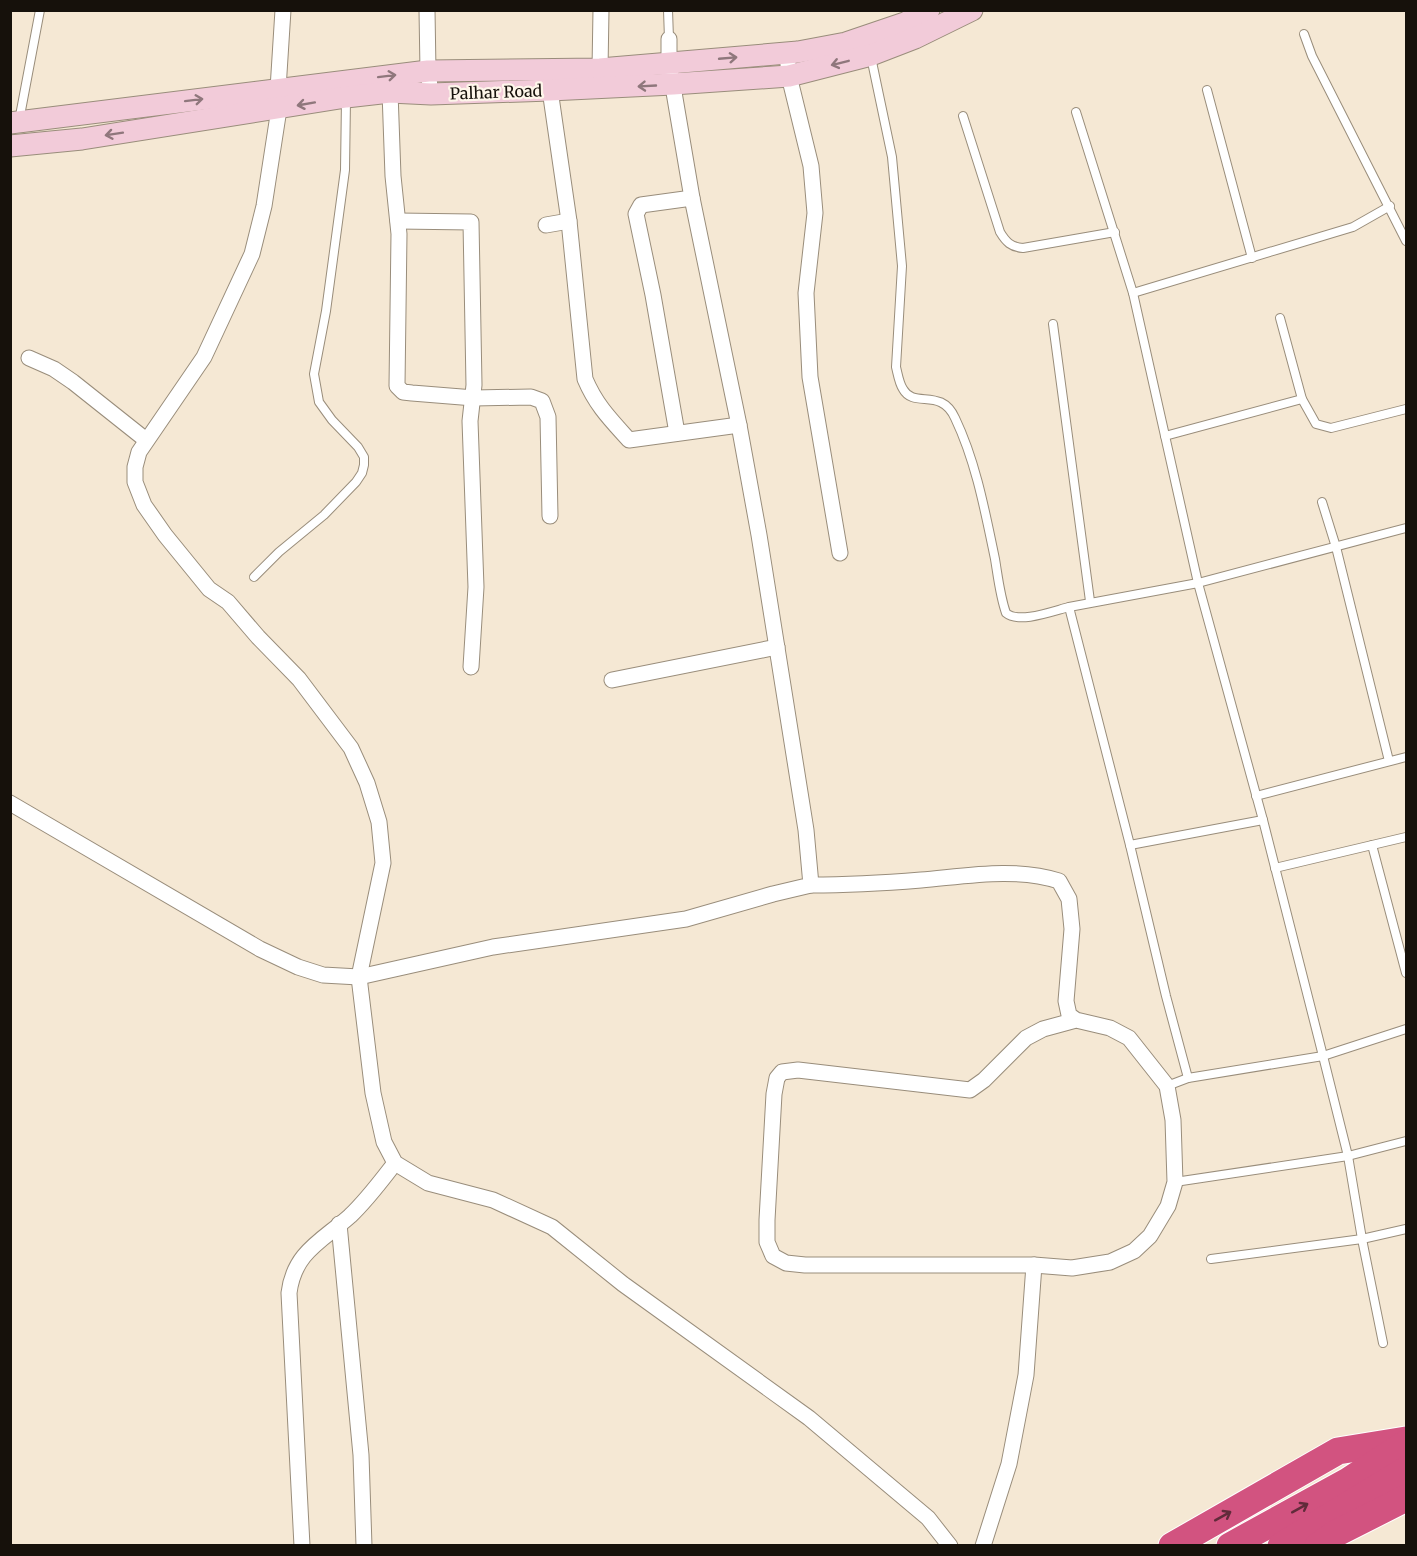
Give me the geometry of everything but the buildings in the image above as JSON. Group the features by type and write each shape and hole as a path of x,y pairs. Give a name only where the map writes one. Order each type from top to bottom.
{"highway":[{"path":"1281,1545 1355,1489 1407,1442"},
{"path":"1172,1545 1338,1451 1407,1442"},
{"path":"1230,1545 1355,1489 1407,1470"},
{"path":"1318,1545 1407,1498"}],"main road":[{"name":"Palhar Road","path":"15,123 279,99 346,98 390,92 431,94 550,90 789,76 871,56 907,24 929,10"},
{"name":"Palhar Road","path":"15,146 82,139 428,71 600,69 787,52 846,42 907,24 972,10"}],"street":[{"path":"283,10 279,99 264,206 252,254 204,357 139,452 135,468 135,482 144,505 209,589 228,602 258,637 299,678 351,748 367,783 379,822 383,863 359,977 373,1093 384,1142 395,1163 428,1183 493,1200 552,1227 623,1284 809,1418 927,1518 950,1545"},
{"path":"427,10 428,71 431,94"},
{"path":"600,69 601,10"},
{"path":"669,39 669,63 692,198 739,425 759,536 806,830 810,885"},
{"path":"787,52 789,76 811,166 815,213 806,293 810,377 840,553"},
{"path":"550,90 569,221 585,379 591,394 600,409 629,440 739,425"},
{"path":"390,92 400,275 398,386 403,392 474,398 531,397 542,401 548,417 550,516"},
{"path":"677,433 653,295 636,214 640,205 692,198"},
{"path":"398,221 471,222 474,398 470,421 476,588 471,668"},
{"path":"546,225 569,221"},
{"path":"29,358 54,369 73,382 146,440"},
{"path":"612,680 777,647"},
{"path":"10,802 260,949 298,967 323,975 359,977 493,946 686,919 810,885 868,884 999,873 1040,875 1059,881 1070,898 1072,929 1066,1000 1069,1015 1076,1020 1110,1028 1130,1038 1167,1086 1173,1120 1175,1182 1168,1206 1150,1236 1134,1251 1110,1262 1072,1268 1034,1265 805,1265 786,1263 773,1256 767,1242 774,1094 777,1078 783,1072 798,1070 970,1090 984,1080 1026,1038 1043,1029 1076,1020"},
{"path":"302,1545 290,1293 292,1276 303,1256 373,1191 395,1163"},
{"path":"339,1224 361,1455 364,1545"},
{"path":"982,1545 1009,1464 1026,1375 1034,1265"}],"lane":[{"path":"668,10 669,39"},
{"path":"15,146 15,123 41,11"},
{"path":"1304,34 1312,56 1407,242"},
{"path":"871,56 892,157 902,266 896,368 903,391 909,396 942,402 953,414 968,445 1006,613 1023,618 1090,602 1198,583 1407,528"},
{"path":"1207,90 1252,258"},
{"path":"254,577 356,482 364,465 364,457 358,447 332,420 319,402 314,374 326,311 345,170 346,98"},
{"path":"1077,112 1133,292 1198,583 1263,820 1348,1156 1383,1343"},
{"path":"963,116 1000,232 1005,241 1013,247 1023,248 1115,232"},
{"path":"1133,292 1353,226 1390,206"},
{"path":"1280,318 1302,399 1316,424 1331,428 1407,409"},
{"path":"1053,324 1090,602"},
{"path":"1165,436 1302,399"},
{"path":"1322,502 1389,761"},
{"path":"1069,607 1188,1078"},
{"path":"1256,796 1407,757"},
{"path":"1130,845 1263,820"},
{"path":"1275,868 1407,837"},
{"path":"1372,845 1407,973"},
{"path":"1167,1086 1188,1078 1323,1056 1407,1029"},
{"path":"1175,1182 1348,1156 1407,1141"},
{"path":"1211,1259 1362,1239 1407,1229"}]}
